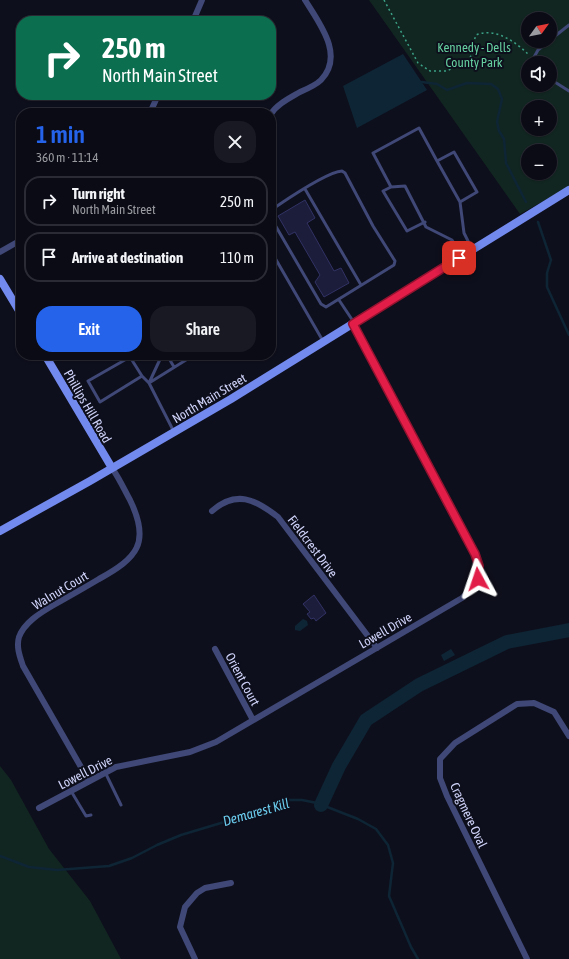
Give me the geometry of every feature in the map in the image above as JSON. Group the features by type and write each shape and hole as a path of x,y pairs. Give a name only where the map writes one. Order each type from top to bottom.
{"street":[{"path":"194,16 202,0"},
{"path":"276,110 291,98 320,81 328,71 331,60 331,48 326,36 305,0"},
{"name":"North Main Street","path":"0,531 174,432 569,190"},
{"path":"0,252 16,243"},
{"path":"0,279 16,306"},
{"name":"Lowell Drive","path":"39,808 105,772 134,762 203,749 462,598 472,590 478,579 479,566 475,554 353,323"},
{"name":"Phillips Hill Road","path":"48,360 112,468"},
{"name":"Walnut Court","path":"89,781 23,666 18,651 19,636 28,624 39,614 118,568 135,552 140,534 138,516 120,480 112,468"},
{"name":"Fieldcrest Drive","path":"212,511 221,503 231,499 240,498 254,502 278,517 376,648"},
{"name":"Orient Court","path":"215,649 253,720"},
{"name":"Cragmere Oval","path":"527,959 447,796 440,778 440,759 455,743 518,704 534,703 554,712 569,736"},
{"path":"195,959 180,927 185,907 205,888 231,883"}],"lane":[{"path":"557,35 569,25"},
{"path":"557,83 569,91"},
{"path":"391,187 373,153 419,128 460,202 464,233 473,250"},
{"path":"437,161 454,152 477,192 460,202"},
{"path":"276,207 337,171 342,171 345,173 373,226 395,261 394,265 326,307 321,304 276,227"},
{"path":"425,222 407,231 383,191 391,187 405,186 425,222 426,227 452,240 462,256"},
{"path":"305,189 361,285"},
{"path":"276,260 323,341"},
{"path":"339,300 353,323"},
{"path":"125,360 88,381 100,402 142,376"},
{"path":"132,360 142,376 149,383 174,432"},
{"path":"149,383 160,360"},
{"path":"170,360 174,367"},
{"path":"149,383 186,360"},
{"path":"105,772 121,806"},
{"path":"71,791 86,816 91,815"}],"path":[{"path":"384,0 418,63 430,71 446,71 469,59 475,50 474,41 476,35 484,32 503,36 514,42 529,56"}],"green space":[{"name":"Kennedy - Dells County Park","path":"369,0 569,0 569,187 520,214"},
{"path":"0,766 11,780 49,849 90,901 121,959 0,959"}],"water":[{"path":"403,54 427,90 357,128 343,86"},
{"path":"303,619 307,621 308,625 300,631 295,630 295,626"},
{"path":"451,649 455,655 444,661 441,655"}],"building":[{"path":"305,200 315,218 307,223 334,271 341,268 349,283 324,297 315,282 320,275 295,232 289,235 278,216"},
{"path":"314,595 326,613 316,621 314,618 311,619 307,614 310,612 303,604"}],"waterway":[{"path":"422,82 437,84 447,90 467,83 491,84 498,89 502,99 497,122 499,131 504,139 506,163 526,202"},
{"path":"538,222 551,260 547,273 547,287 569,335"},
{"path":"321,805 339,766 366,720 419,685 507,642 569,630"},
{"name":"Demarest Kill","path":"0,856 29,867 57,870 109,866 132,858 181,835 241,817 289,800 302,800 317,803 358,819 376,829 388,845 393,863 389,896 411,947 418,959"}],"route":[{"path":"459,258 353,324 475,554 479,566 478,579"}]}
